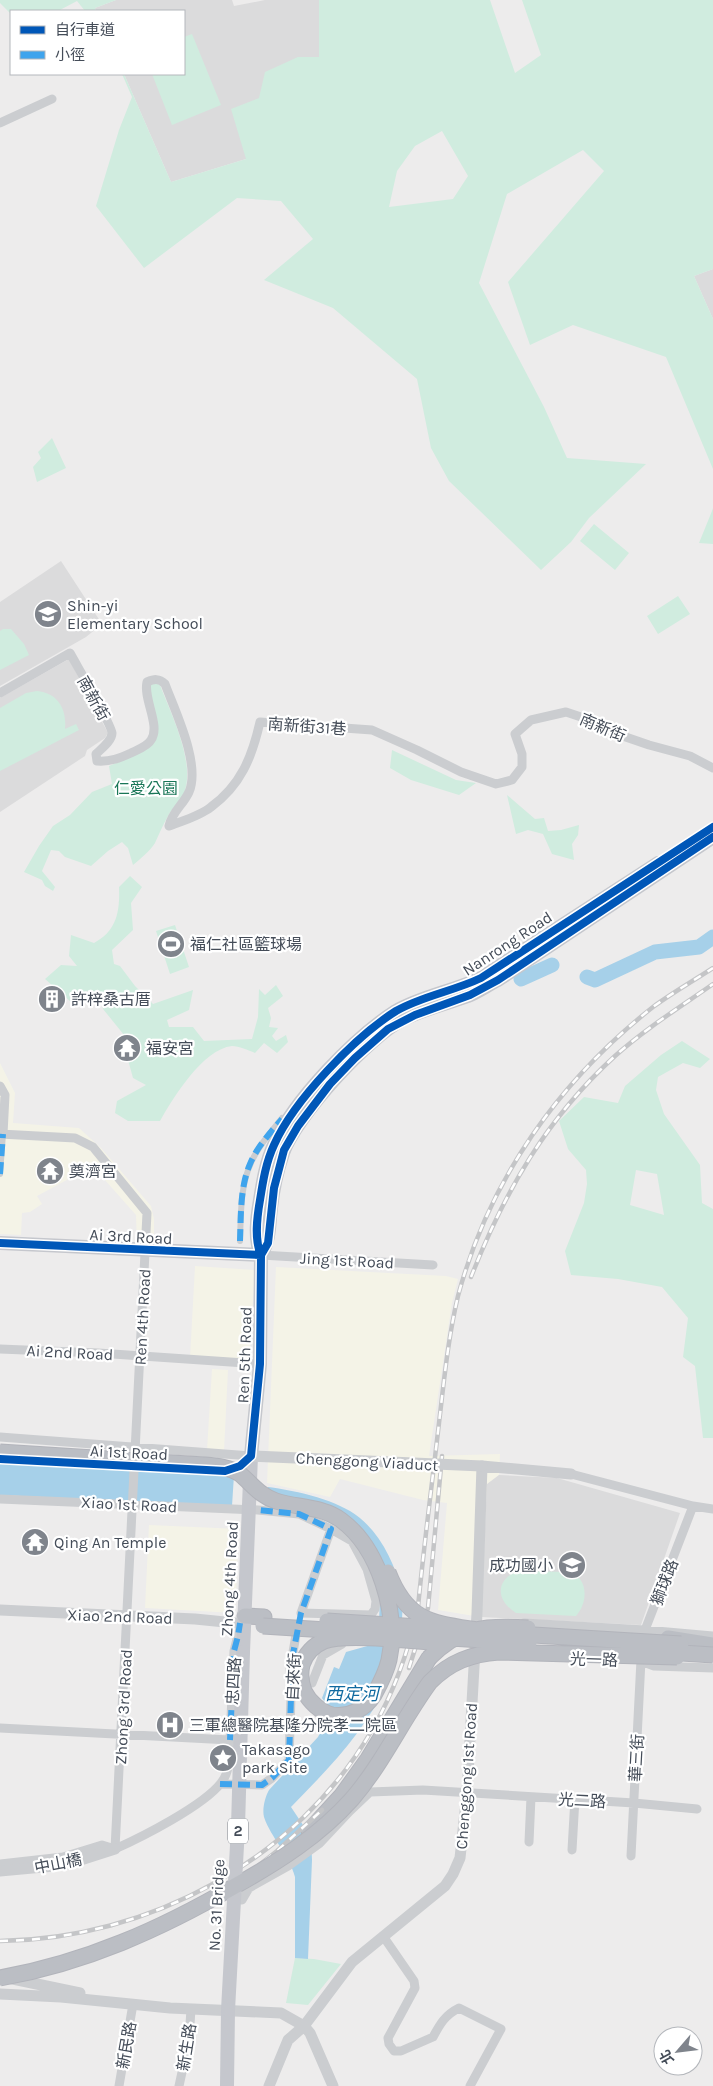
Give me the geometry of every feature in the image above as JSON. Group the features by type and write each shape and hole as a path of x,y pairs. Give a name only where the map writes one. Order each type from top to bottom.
{"highway":[{"path":"0,1447 203,1460 234,1465 265,1489 290,1497 327,1504 343,1512 376,1545 398,1595 408,1607 424,1618 436,1623 478,1621"},
{"path":"0,1452 220,1467 239,1474 254,1489 275,1501 326,1512 340,1519 364,1543 378,1570 388,1608 392,1637 391,1643 391,1649 383,1678 365,1706 356,1712 344,1715 327,1714 308,1697 301,1679 304,1660 307,1654 318,1644 331,1639 370,1638 380,1639 390,1639 400,1640 430,1642 453,1638"},
{"path":"243,1621 453,1638 712,1648"},
{"path":"263,1622 478,1621 712,1648"},
{"path":"282,1864 342,1795 382,1739 429,1658 459,1635 480,1628 509,1627 657,1636 712,1648"},
{"path":"0,1977 70,1961 138,1937 282,1864 352,1799 384,1755 420,1696 440,1672 454,1663 483,1653 500,1652 712,1648"}],"main road":[{"name":"Nanrong Road","path":"261,1256 257,1242 258,1210 269,1159 274,1146 286,1122 312,1089 356,1043 396,1011 462,987 481,978 713,826"},
{"name":"Nanrong Road","path":"261,1256 268,1243 274,1188 284,1150 313,1106 355,1058 388,1029 402,1020 470,995 498,980 713,837"},
{"name":"Ai 3rd Road","path":"0,1243 261,1256"},
{"name":"Ren 5th Road","path":"251,1456 260,1364 261,1256"},
{"name":"2","path":"251,1456 252,1510"},
{"name":"Zhong 4th Road","path":"243,1652 243,1621 252,1510"},
{"name":"No. 31 Bridge","path":"228,2010 238,1827 243,1652"},
{"name":"2","path":"227,2086 228,2010"}],"street":[{"path":"0,123 52,100"},
{"name":"南新街","path":"0,693 70,653 112,733 110,740 96,754 97,761 108,762 143,747 152,740 154,732 152,716 145,691 147,682"},
{"name":"南新街31巷","path":"147,682 160,680 165,684 188,743 191,770 190,791 174,812 169,826 210,808 229,790 246,768 260,722 372,730 482,780"},
{"name":"南新街","path":"482,780 496,784 512,780 522,767 522,754 515,734 531,720 566,712 587,719 617,734 690,756 713,768"},
{"path":"0,1086 5,1095 0,1174"},
{"name":"Nanrong Road","path":"240,1240 242,1198 250,1164 288,1111 312,1089"},
{"name":"Ren 4th Road","path":"2,1134 75,1138 93,1147 147,1213 133,1504"},
{"name":"Jing 1st Road","path":"261,1256 433,1265"},
{"name":"Ai 2nd Road","path":"0,1349 98,1352 260,1364"},
{"name":"Ai 1st Road","path":"0,1437 251,1456"},
{"name":"Ai 1st Road","path":"0,1460 225,1471 240,1466 251,1456"},
{"name":"Chenggong Viaduct","path":"251,1456 482,1466 571,1474"},
{"path":"478,1621 482,1466"},
{"path":"571,1474 693,1506 713,1509"},
{"name":"Xiao 1st Road","path":"0,1498 252,1510"},
{"name":"Zhong 3rd Road","path":"115,1849 133,1504"},
{"name":"獅球路","path":"641,1660 645,1630 693,1506"},
{"path":"252,1510 299,1514 331,1529 347,1537 356,1547 366,1569 376,1601 374,1612 371,1615 301,1614 331,1529"},
{"name":"Xiao 2nd Road","path":"0,1605 128,1613"},
{"name":"Xiao 2nd Road","path":"0,1610 128,1613"},
{"path":"128,1613 243,1621"},
{"name":"忠四路","path":"220,1784 228,1770 234,1651 243,1621"},
{"name":"光一路","path":"478,1621 645,1630 712,1648"},
{"name":"Chenggong 1st Road","path":"269,2086 288,2040 303,2025 352,1962 382,1936 432,1898 445,1886 453,1874 460,1858 467,1793 473,1656 478,1621"},
{"name":"自來街","path":"220,1784 262,1785 267,1783 289,1760 290,1669 296,1635"},
{"path":"312,1683 323,1655 342,1644"},
{"name":"光一路","path":"473,1656 641,1660 654,1666 713,1668"},
{"name":"華三街","path":"631,1856 641,1660"},
{"path":"0,1728 230,1740"},
{"path":"0,1864 63,1857 102,1845 115,1849 172,1819 197,1803 220,1784"},
{"name":"光二路","path":"242,1900 249,1888 282,1864 320,1843 370,1792 423,1790 634,1803 696,1809"},
{"path":"529,1842 531,1797"},
{"path":"572,1850 575,1799"},
{"name":"中山橋","path":"0,1871 59,1866 115,1849"},
{"path":"382,1936 414,1981 415,1988 388,2038 389,2044 394,2051 401,2051 434,2037 442,2020 450,2012 459,2008 501,2029 470,2086"},
{"path":"0,1977 133,2004"},
{"path":"0,1994 281,2014 303,2025 314,2041 334,2086"},
{"name":"新民路","path":"119,2086 133,2004"},
{"name":"新生路","path":"179,2086 189,2040 191,2009"}],"shaded area":[{"path":"116,0 232,0 234,6 265,0 319,0 320,57 298,57 246,159 171,182 124,75 185,75 185,10 96,10 95,8"},
{"path":"713,269 713,319 694,276"},
{"name":"Shin-yi Elementary School","path":"61,561 102,624 86,637 0,686 0,602"},
{"path":"69,659 108,733 105,738 87,750 85,756 0,812 0,698"},
{"path":"0,1063 15,1093 13,1123 79,1128 101,1148 151,1206 154,1219 154,1245 137,1244 136,1215 89,1162 78,1174 37,1196 42,1204 30,1212 22,1213 21,1235 0,1234"},
{"path":"195,1266 255,1270 249,1361 190,1358"},
{"path":"276,1267 446,1276 458,1279 452,1303 429,1456 500,1454 499,1475 487,1485 480,1617 438,1610 447,1503 423,1500 340,1479 330,1497 267,1483"},
{"path":"212,1369 228,1370 224,1451 207,1450"},
{"name":"成功國小","path":"499,1475 557,1478 680,1513 641,1625 481,1617 487,1484"},
{"path":"149,1525 239,1529 235,1613 145,1608"}],"green space":[{"path":"0,0 116,0 95,8 96,10 84,10 77,1 60,10 10,10 10,13 0,3"},
{"path":"319,0 490,0 515,73 541,55 522,0 713,0 713,269 694,276 713,319 713,469 666,357 573,325 530,345 508,282 604,171 583,150 507,194 479,283 544,407 567,458 646,464 589,518 571,542 541,570 449,481 431,448 417,379 333,308 264,280 313,239 281,201 237,198 144,268 96,206 119,130 132,97 122,75 124,75 171,182 246,159 231,109 259,98 265,72 298,57 319,57","holes":["442,131 468,176 453,199 389,207 397,171 415,146"]},
{"path":"192,34 221,105 172,125 152,75 185,75 185,37"},
{"path":"52,438 66,468 37,482 33,467 41,458 38,452"},
{"path":"713,508 713,544 699,543 712,511"},
{"path":"594,524 629,553 615,570 580,541"},
{"path":"678,596 690,614 658,634 647,616"},
{"path":"11,629 24,644 29,655 0,670 0,631"},
{"name":"仁愛公園","path":"155,682 160,685 176,724 185,753 187,781 184,793 170,813 153,846 133,865 128,848 122,842 91,866 65,857 59,851 51,850 42,871 55,887 53,891 45,886 42,880 24,872 53,826 70,815 92,792 112,784 109,766 139,753 154,743 149,685"},
{"path":"37,691 51,695 60,703 63,709 65,729 76,724 79,730 0,771 0,708 26,693"},
{"path":"392,750 456,780 476,783 459,795 411,780 390,768"},
{"path":"507,795 535,819 544,818 548,831 579,825 578,835 572,844 574,860 552,854 543,834 528,830 516,834"},
{"path":"130,876 142,887 131,903 133,930 112,950 114,964 120,966 135,986 153,1004 193,990 189,1010 167,1020 169,1027 193,1027 204,1041 252,1039 258,1017 259,989 265,995 276,985 283,996 268,1008 271,1018 269,1027 278,1028 272,1036 276,1041 286,1035 288,1042 277,1053 264,1043 255,1053 241,1047 232,1046 221,1049 210,1056 190,1076 160,1121 128,1121 115,1113 117,1101 146,1085 133,1078 128,1060 137,1051 103,1009 98,992 85,991 85,1002 71,1002 45,979 61,965 77,966 69,956 71,935 94,943 108,933 118,912 119,887"},
{"name":"福仁社區籃球場","path":"175,925 189,967 170,974 156,931"},
{"path":"682,1041 710,1059 700,1068 683,1063 658,1077 656,1090 664,1114 700,1165 702,1203 713,1209 713,1438 703,1438 695,1366 683,1357 688,1318 662,1287 618,1279 571,1275 565,1251 584,1203 587,1184 586,1170 568,1149 559,1121 584,1097 618,1103 625,1086 661,1055","holes":["636,1170 657,1174 664,1215 630,1205"]},
{"path":"517,1571 569,1572 576,1575 583,1585 584,1591 583,1604 580,1611 576,1616 516,1613 509,1608 502,1597 501,1591 505,1580"},
{"path":"295,1958 341,1964 308,2005 286,2003"}],"water":[{"name":"西定河","path":"0,1462 234,1475 240,1484 296,1492 339,1505 369,1526 383,1546 398,1580 402,1602 400,1637 388,1681 369,1716 357,1733 332,1764 291,1807 311,1837 312,1860 308,1959 295,1958 295,1877 289,1861 267,1825 263,1814 269,1790 318,1737 331,1711 322,1698 334,1667 339,1669 346,1652 378,1643 380,1599 348,1533 320,1518 268,1504 232,1506 0,1495"}],"pier":[{"path":"234,1475 241,1482 268,1483 267,1506 232,1506"}],"waterway":[{"path":"587,977 595,980 655,952 699,947 713,937"},
{"path":"521,979 552,965"}],"railway":[{"path":"0,1941 56,1937 110,1925 163,1908 214,1884 261,1853 303,1818 341,1776 372,1730 387,1701 400,1670 414,1623 418,1607 452,1328 458,1296 471,1253 488,1212 532,1136 558,1100 587,1067 653,1007 713,968"},
{"path":"471,1277 484,1245 513,1186 548,1131 568,1105 590,1080 626,1046 713,984"},
{"path":"409,1668 428,1608 442,1456"},
{"path":"211,1894 253,1870 322,1810"}],"marked path":[{"path":"240,1241 242,1201 247,1173 260,1146 282,1119"},
{"path":"0,1174 3,1134"},
{"path":"220,1784 262,1785 272,1778 289,1760 290,1669 301,1613 331,1529 299,1514 258,1510"},
{"path":"230,1740 234,1651 240,1623"}],"cycle path":[{"path":"261,1255 257,1242 257,1221 271,1151 283,1127 296,1109 327,1071 345,1053 380,1022 396,1011 416,1001 481,978 713,827"},
{"path":"0,1459 225,1471 240,1466 251,1456 260,1364 261,1255 268,1243 274,1188 284,1150 298,1126 330,1084 355,1058 388,1029 415,1015 470,995 498,980 713,837"},
{"path":"0,1243 261,1255"}],"place":[{"name":"Shin-yi Elementary School","path":"48,614"},
{"name":"福仁社區籃球場","path":"171,944"},
{"name":"許梓桑古厝","path":"52,999"},
{"name":"福安宮","path":"127,1048"},
{"name":"奠濟宮","path":"50,1171"},
{"name":"Qing An Temple","path":"35,1542"},
{"name":"成功國小","path":"572,1565"},
{"name":"三軍總醫院基隆分院孝二院區","path":"170,1725"},
{"name":"Takasago park Site","path":"223,1758"}]}
